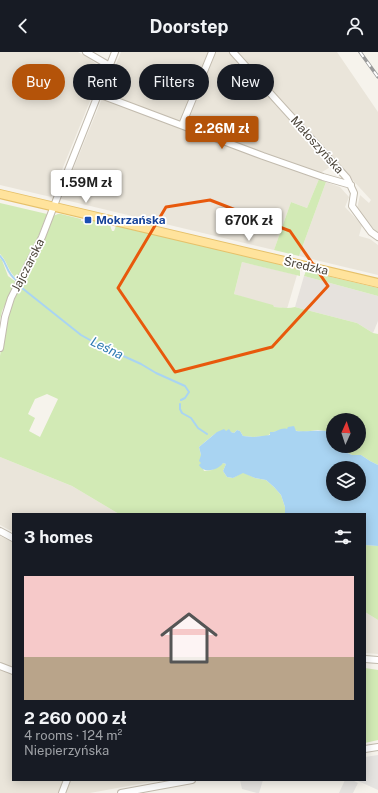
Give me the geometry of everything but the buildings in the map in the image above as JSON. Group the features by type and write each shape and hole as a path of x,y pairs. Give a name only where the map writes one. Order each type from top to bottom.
{"main road":[{"name":"Średzka","path":"0,194 378,283"}],"street":[{"path":"86,52 107,64"},
{"path":"111,64 115,52"},
{"path":"182,125 212,52"},
{"name":"Małoszyńska","path":"233,52 347,178 351,186"},
{"path":"54,207 96,100"},
{"path":"114,100 351,186 354,193 352,206 371,232 378,237"},
{"name":"Jajczarska","path":"0,348 5,317 11,298 42,237 54,207"},
{"path":"0,531 12,537"},
{"path":"366,659 378,660"},
{"path":"0,666 12,671"},
{"path":"366,749 378,747"},
{"path":"62,793 67,781"},
{"path":"121,793 187,781"}],"highlighted area":[{"path":"210,200 290,231 328,286 272,347 175,372 118,288 166,207"}],"shaded area":[{"path":"0,52 78,52 87,57 96,64 73,64 73,100 90,100 51,197 0,185"},
{"path":"121,52 337,52 378,112 378,234 357,209 360,195 369,203 371,200 337,163 322,172 307,208 291,202 274,250 61,199 101,100 131,100 131,64 116,64"},
{"path":"326,182 340,187 349,197 345,207 362,225 359,236 370,239 378,245 378,275 299,256"},
{"path":"242,262 297,275 287,309 274,307 234,294"},
{"path":"304,276 378,296 378,321 373,333 357,323 295,307"},
{"path":"0,457 72,486 117,513 12,513 12,531 0,525"},
{"path":"0,536 12,542 12,781 156,781 90,793 0,793"},
{"path":"366,613 378,620 378,654 366,653"},
{"path":"378,755 378,790 358,781 366,781 366,757"},
{"path":"240,781 263,781 259,793 242,789"},
{"path":"345,781 354,781 358,783 353,793 339,793"}],"green space":[{"path":"319,179 326,182 299,256 274,250 291,202 307,208"},
{"path":"0,203 47,214 35,245 17,279 0,254"},
{"path":"61,214 81,219 81,221 86,222 87,219 110,225 112,231 114,231 116,226 255,258 300,270 300,276 242,262 234,294 273,305 274,307 295,307 357,323 373,333 378,334 378,465 361,455 352,455 348,453 366,453 366,413 326,413 326,431 318,430 303,432 287,429 273,432 267,436 253,437 243,436 240,431 237,430 234,433 223,431 215,434 199,447 201,463 204,471 212,470 223,463 226,464 223,471 227,477 233,478 243,472 255,478 266,480 281,495 285,507 285,513 117,513 72,486 0,457 0,356 6,316 13,298 45,238 53,216","holes":["47,394 58,399 40,437 29,431 35,418 28,414 35,399"]},
{"path":"0,258 8,276 16,282 2,311 0,320"},
{"path":"306,271 378,288 378,296 304,276"},
{"path":"366,545 378,546 378,620 366,613"},
{"path":"366,668 378,670 378,740 366,743"}],"water":[{"path":"294,426 296,431 326,431 326,453 348,453 352,455 361,455 378,465 378,546 366,545 366,513 285,513 285,507 281,495 266,480 255,478 243,473 233,478 227,477 223,471 226,464 223,463 218,468 211,470 201,468 199,465 201,463 199,461 201,455 199,447 217,432 224,429 226,431 229,429 234,433 237,430 240,431 243,436 253,437 270,435 270,432"}],"waterway":[{"name":"Leśna","path":"0,256 10,274 16,280"},
{"name":"Leśna","path":"22,288 81,335 185,386 189,392 185,398 181,400"},
{"name":"Leśna","path":"180,404 182,413 191,418 198,428 207,434"}],"railway":[{"path":"360,52 378,77"}],"place":[{"name":"Mokrzańska","path":"88,220"}]}
